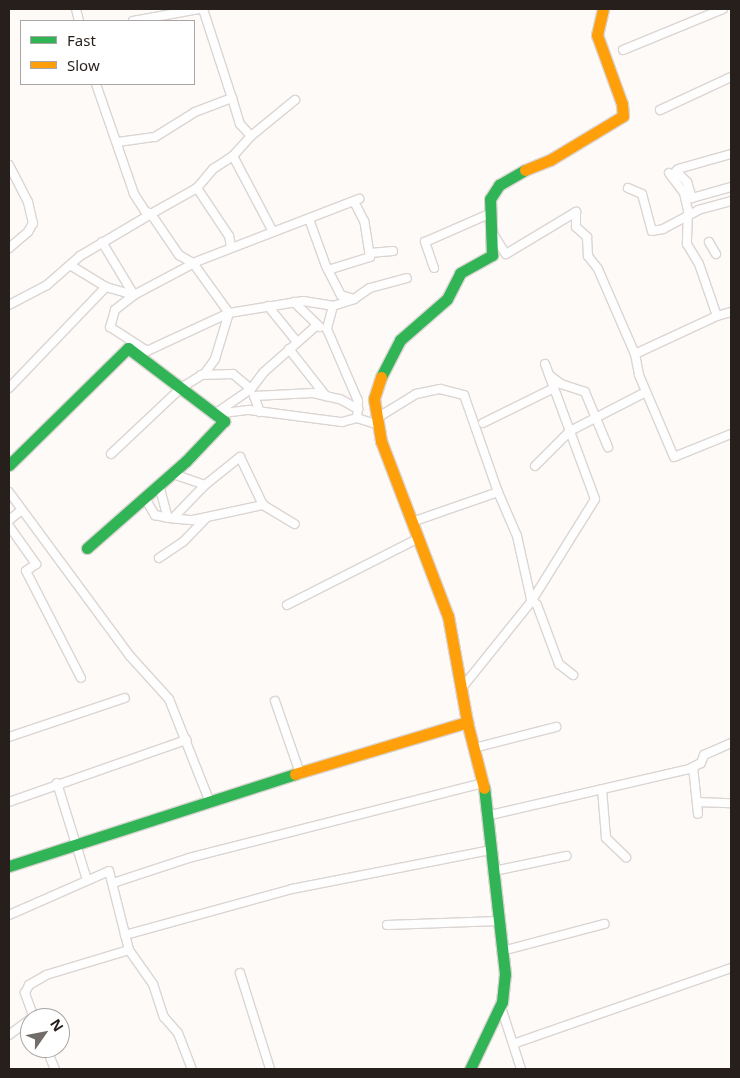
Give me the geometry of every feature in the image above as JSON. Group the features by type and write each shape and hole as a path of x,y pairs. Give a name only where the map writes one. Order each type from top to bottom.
{"street":[{"path":"138,20 199,9"},
{"path":"203,9 240,124 251,136"},
{"path":"470,1069 500,1004 505,974 483,783 467,722 448,616 419,538 402,500 378,422 374,398 385,365 400,340 418,321 447,299 460,273 490,259 493,250 490,199 499,185 517,173 550,160 623,116 622,104 597,35 603,9"},
{"path":"624,50 722,9"},
{"path":"660,110 731,77"},
{"path":"96,85 118,142 134,194 144,211 151,214 179,255 192,263 229,313"},
{"path":"118,142 155,138 195,112 232,98"},
{"path":"9,305 47,285 70,265 102,242 197,188 213,169 233,156 251,136 295,100"},
{"path":"674,171 731,154"},
{"path":"233,156 272,230"},
{"path":"9,165 28,202 33,223 28,232 9,248"},
{"path":"674,171 686,182 692,198 731,187"},
{"path":"674,171 684,193 688,214 687,244 699,264 717,316"},
{"path":"197,188 229,236 231,247"},
{"path":"628,188 642,194 652,231 663,229 688,214 731,201"},
{"path":"328,270 370,257 364,221 356,200 309,219 272,230 192,263 134,295 115,310 110,327 147,351 229,313 294,302 333,306 354,299 370,288 406,278"},
{"path":"492,231 506,254 576,212 576,227 586,237 588,256 598,269 635,354 646,392 674,457 731,434"},
{"path":"434,268 425,242 491,213"},
{"path":"309,219 328,270 341,296 354,299"},
{"path":"102,242 134,295"},
{"path":"709,242 716,254"},
{"path":"370,253 393,251"},
{"path":"70,265 106,287 134,295"},
{"path":"9,388 106,287"},
{"path":"294,302 316,326 327,329"},
{"path":"268,306 297,342"},
{"path":"333,306 327,329 343,360 358,401 357,413"},
{"path":"635,354 717,316 731,312"},
{"path":"111,454 181,388 201,375 215,359 229,313"},
{"path":"215,414 251,389 289,349 316,326"},
{"path":"9,464 128,348 224,420 173,474 87,548"},
{"path":"289,349 326,396"},
{"path":"461,689 532,600 595,499 545,364"},
{"path":"201,375 233,374 251,389"},
{"path":"549,375 561,384 585,392 608,447"},
{"path":"483,423 554,388"},
{"path":"378,422 416,394 440,389 464,395 498,492 517,536 532,600 537,605 560,664 573,675"},
{"path":"535,466 570,431 646,392"},
{"path":"260,412 254,396 313,393 326,396 378,422"},
{"path":"215,414 260,412 342,422 357,413"},
{"path":"170,518 240,457 263,505 296,524"},
{"path":"173,474 206,485"},
{"path":"159,485 170,518"},
{"path":"9,492 130,656 169,698 209,800"},
{"path":"412,522 498,492"},
{"path":"145,498 155,515 170,518 206,518 263,505"},
{"path":"9,520 22,510"},
{"path":"159,558 183,542 206,518"},
{"path":"9,526 36,564 26,571 81,678"},
{"path":"287,604 419,538"},
{"path":"9,737 125,698"},
{"path":"275,701 300,773"},
{"path":"9,866 209,800 467,722"},
{"path":"474,748 556,727"},
{"path":"9,802 57,783 186,740"},
{"path":"486,816 693,767 701,763 704,755 731,743"},
{"path":"693,767 698,814"},
{"path":"57,783 87,880"},
{"path":"113,884 189,858 483,783"},
{"path":"602,789 606,838 626,856"},
{"path":"697,802 731,803"},
{"path":"125,935 227,905 335,879 491,850"},
{"path":"494,871 566,856"},
{"path":"9,915 109,871 129,950 153,984 164,1016 178,1033 192,1069"},
{"path":"386,925 499,922"},
{"path":"502,951 604,924"},
{"path":"29,1008 25,993 29,985 46,975 129,950"},
{"path":"513,1044 731,968"},
{"path":"240,973 270,1069"},
{"path":"500,1004 521,1069"},
{"path":"9,1035 20,1027"}],"traffic: fast":[{"path":"381,377 400,340 447,299 460,273 492,255 490,199 499,185 525,170"},
{"path":"9,465 128,348 224,421 186,461 87,548"},
{"path":"9,866 295,774"},
{"path":"470,1069 502,1002 505,974 484,788"}],"traffic: slow":[{"path":"525,170 550,160 623,116 622,104 597,35 603,9"},
{"path":"381,377 374,399 381,441 448,616 467,722 484,788"},
{"path":"295,774 467,722"}]}
